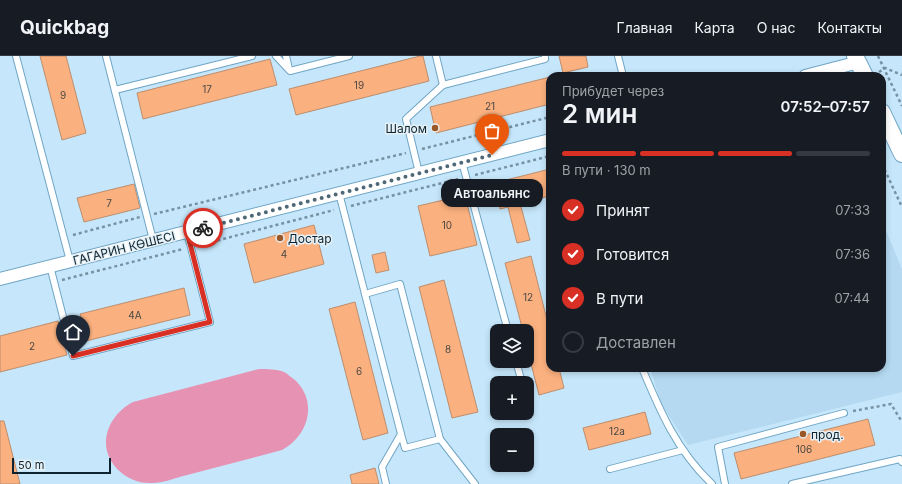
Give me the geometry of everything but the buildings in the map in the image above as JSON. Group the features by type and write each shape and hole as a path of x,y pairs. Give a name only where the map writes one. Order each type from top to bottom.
{"street":[{"path":"831,72 864,67"},
{"path":"886,120 902,154"},
{"name":"ГАГАРИН КӨШЕСІ","path":"0,279 546,141"}],"lane":[{"path":"16,56 70,261"},
{"path":"106,56 153,240"},
{"path":"115,90 252,56"},
{"path":"276,56 290,71"},
{"path":"286,56 290,71"},
{"path":"290,71 349,56"},
{"path":"436,56 443,86"},
{"path":"420,173 406,119 443,86 545,59 544,56"},
{"path":"618,56 622,72"},
{"path":"462,162 506,324"},
{"path":"339,194 405,448 440,439"},
{"path":"50,266 73,356 210,322 187,232"},
{"path":"365,294 400,284 440,439 475,484"},
{"path":"644,372 663,418 683,450 712,484"},
{"path":"725,484 718,447 844,413"},
{"path":"386,484 382,467 401,434"},
{"path":"610,469 683,450"},
{"path":"792,484 901,460"}],"path":[{"path":"878,56 902,106"},
{"path":"864,67 885,68 902,75"},
{"path":"63,238 147,215 546,118"},
{"path":"54,282 546,157"},
{"path":"886,173 902,207"},
{"path":"844,413 891,404 902,422"}],"shaded area":[{"path":"886,231 902,269 902,392 688,445 661,404 651,372 886,372"},
{"path":"259,369 275,370 286,373 296,381 303,390 307,399 308,409 304,428 291,444 282,450 154,483 133,480 125,476 113,464 107,449 107,435 114,418 128,405 133,402"}],"way so far":[{"path":"203,228 492,155"}],"place":[{"name":"Шалом","path":"435,128"},
{"name":"Автоальянс","path":"492,155"},
{"name":"Достар","path":"280,238"},
{"name":"прод.","path":"803,434"}],"route":[{"path":"73,356 210,322 187,232 203,228"}]}
